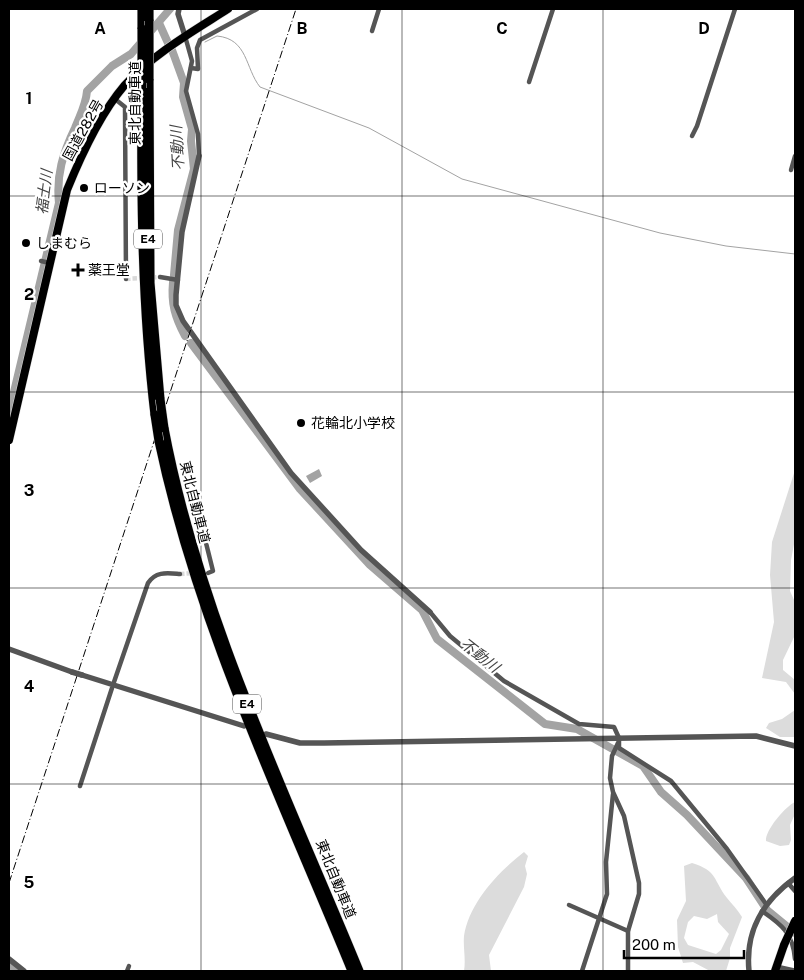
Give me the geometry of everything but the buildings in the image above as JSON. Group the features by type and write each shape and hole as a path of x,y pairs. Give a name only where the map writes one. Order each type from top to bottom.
{"highway":[{"name":"東北自動車道","path":"142,9 143,274 146,328 155,415 160,442 182,537 215,638 253,736 352,971"},
{"name":"東北自動車道","path":"149,9 150,283 164,428 188,536 221,636 259,734 359,971"}],"main road":[{"name":"国道282号","path":"9,440 67,190 76,169 115,98 145,65 185,36 228,9"},
{"path":"775,969 795,922"}],"street":[{"path":"179,9 178,14 190,52 191,68 186,91 198,134 199,156 182,232 176,305 183,321 291,473 361,550 430,612 450,636 504,681 579,724 614,727 619,738 619,748 652,767 678,788 742,869 764,907 783,926 795,946 795,959"},
{"path":"191,68 198,69 200,63 197,48 200,40 257,9"},
{"path":"372,31 379,9"},
{"path":"529,82 553,9"},
{"path":"692,136 736,9"},
{"path":"115,98 125,107 126,279"},
{"path":"791,170 795,156"},
{"path":"40,261 50,263"},
{"path":"160,277 178,280"},
{"path":"203,530 213,571 208,572"},
{"path":"114,682 148,583 153,576 166,572 180,574"},
{"path":"9,649 72,672 244,726"},
{"path":"80,786 112,688"},
{"path":"266,734 300,743 756,736 795,746"},
{"path":"619,738 612,756 610,778 613,792 624,816 639,883 628,931 628,971"},
{"path":"582,971 607,894 606,862 613,792"},
{"path":"749,971 756,918 764,907 795,878"},
{"path":"788,883 795,891"},
{"path":"569,905 599,920 628,931"},
{"path":"9,959 24,971"},
{"path":"775,969 794,971"}],"shaded area":[{"path":"319,469 322,476 310,483 306,476"},
{"path":"795,470 795,539 791,560 790,591 795,602 795,635 783,660 783,670 795,680 795,694 786,682 762,678 774,622 770,575 772,542"},
{"path":"795,710 795,737 780,737 766,728 769,723 782,719"},
{"path":"795,802 795,814 790,825 791,840 789,845 780,846 766,841 769,831 777,819"},
{"path":"524,852 528,856 525,866 527,874 524,887 489,955 491,971 464,971 464,936 467,924 478,900 504,869"},
{"path":"692,863 711,873 742,917 730,948 730,958 726,971 710,971 693,962 683,963 678,947 677,920 686,901 684,866","holes":["717,914 718,922 729,934 721,950 716,954 688,945 684,938 688,922 694,916 707,919"]}],"waterway":[{"name":"福士川","path":"9,413 59,203 58,193 61,164 84,105 87,91 112,66 131,54 170,9"},
{"name":"不動川","path":"159,23 168,43"},
{"path":"205,42 217,36 227,38 235,43 245,55 260,87 369,128 462,179 660,233 726,246 795,254"},
{"name":"不動川","path":"172,50 184,83 183,97 192,129 191,141 194,169 178,230 174,275"},
{"name":"不動川","path":"173,282 175,310 185,336"},
{"name":"不動川","path":"191,343 300,489 370,565 422,610 437,639 545,724 577,729 643,766 661,792 687,815 746,878 767,910 795,933"},
{"path":"9,965 17,971"}],"tunnel":[{"path":"126,279 160,277"},
{"path":"180,574 194,573"}],"railway":[{"path":"9,883 296,9"}],"place":[{"name":"ローソン","path":"84,188"},
{"name":"しまむら","path":"26,243"},
{"name":"薬王堂","path":"78,270"},
{"name":"花輪北小学校","path":"301,423"}]}
